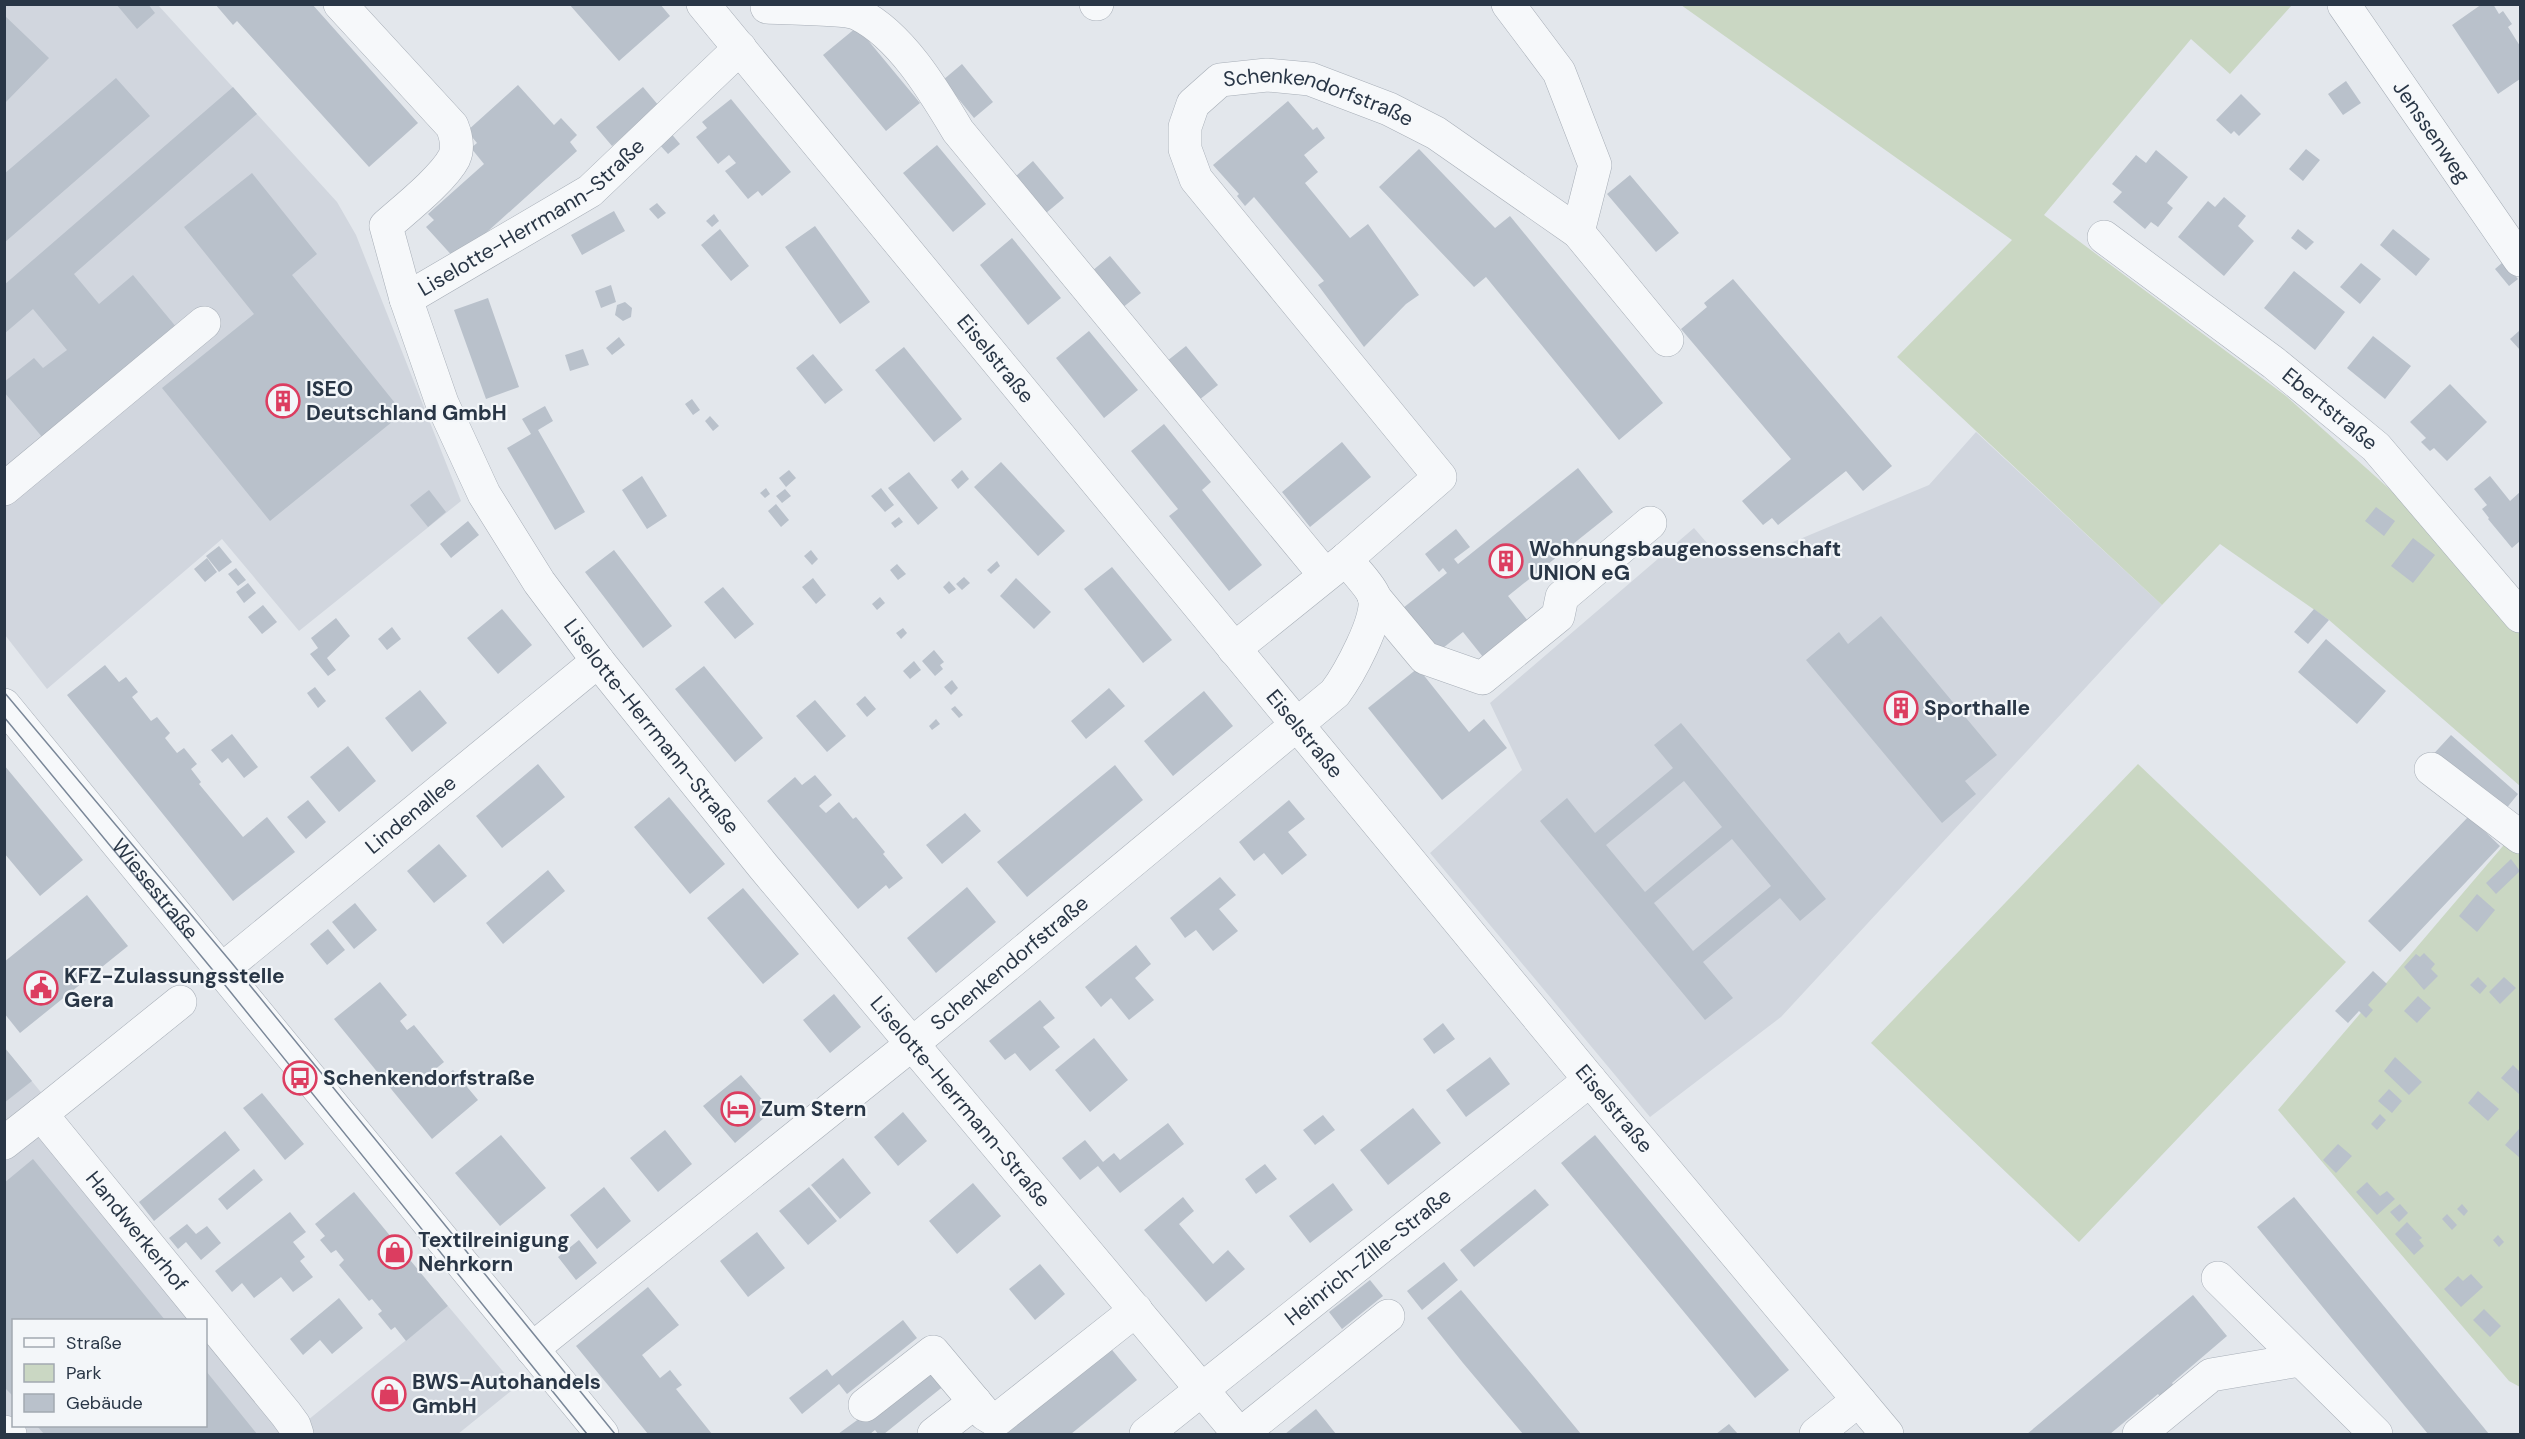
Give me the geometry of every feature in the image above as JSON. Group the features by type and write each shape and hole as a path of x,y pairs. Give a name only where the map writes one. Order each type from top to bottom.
{"street":[{"path":"340,4 452,126 457,138 455,156 446,170 386,226 406,299"},
{"name":"Eiselstraße","path":"704,4 1296,725 1887,1434"},
{"path":"1508,4 1559,72 1595,165 1578,231"},
{"name":"Jenssenweg","path":"2344,5 2520,260"},
{"path":"734,40 769,6 857,12 888,34 932,88 958,131 1335,567 1374,597 1425,658 1482,678 1558,616 1562,597 1650,523"},
{"name":"Liselotte-Herrmann-Straße","path":"734,40 590,191 406,299 442,404 484,494 539,582 598,661 756,857 1240,1434"},
{"name":"Schenkendorfstraße","path":"1234,650 1440,477 1196,179 1185,149 1185,127 1193,104 1220,80 1267,75 1310,80 1389,109 1436,133 1578,231 1667,340"},
{"name":"Ebertstraße","path":"2104,237 2274,363 2376,447 2520,616"},
{"path":"4,489 204,322"},
{"name":"Schenkendorfstraße","path":"532,1349 912,1044 1335,693 1345,680 1374,616 1374,597"},
{"name":"Lindenallee","path":"223,969 598,661"},
{"name":"Wiesestraße","path":"4,705 223,969 602,1434"},
{"path":"2431,769 2520,837"},
{"path":"4,1143 180,1002"},
{"name":"Heinrich-Zille-Straße","path":"1146,1434 1590,1080"},
{"name":"Handwerkerhof","path":"41,1114 286,1414 297,1434"},
{"path":"2218,1278 2376,1434"},
{"path":"865,1405 933,1352 975,1402 990,1418 995,1420 1004,1416 1136,1310"},
{"path":"1240,1434 1388,1316"},
{"path":"2139,1434 2211,1375 2300,1360"},
{"path":"934,1434 975,1402"},
{"path":"1816,1434 1860,1402"},
{"path":"4,1432 10,1434"}],"shaded area":[{"path":"5,5 158,5 337,202 356,235 461,501 299,631 222,539 47,689 5,635"},
{"path":"1976,432 2162,605 1781,1017 1650,1117 1430,853 1522,770 1490,703 1694,528 1720,558 1776,549 1929,485"},
{"path":"4,1047 308,1420 448,1306 516,1387 458,1434 5,1434"}],"green space":[{"path":"1681,5 2292,5 2230,74 2191,39 2044,215 2286,396 2415,512 2520,631 2520,786 2329,620 2220,544 2162,605 1897,357 2012,240"},
{"path":"2138,764 2346,962 2079,1242 1871,1043"},
{"path":"2520,826 2520,1387 2509,1381 2278,1110"}],"building":[{"path":"116,4 148,4 155,13 137,29"},
{"path":"215,4 312,4 418,123 369,167 237,21 233,25"},
{"path":"569,4 660,4 670,16 619,61"},
{"path":"2482,4 2493,4 2499,14 2503,11 2512,24 2508,27 2520,46 2520,79 2498,94 2452,25"},
{"path":"4,15 49,58 4,104"},
{"path":"857,27 920,103 886,131 823,55"},
{"path":"962,64 993,102 974,118 943,80"},
{"path":"116,78 150,116 4,243 4,174"},
{"path":"2346,81 2361,103 2343,115 2328,94"},
{"path":"518,85 554,125 561,118 577,135 570,142 577,151 456,260 426,227 434,220 428,214 484,164 471,148 477,143 467,131"},
{"path":"233,87 257,114 74,274 99,304 133,275 177,328 43,438 4,392 4,382 34,358 43,368 67,350 33,309 4,334 4,285"},
{"path":"643,87 659,106 612,146 596,127"},
{"path":"2241,94 2261,114 2239,136 2234,131 2231,134 2216,120"},
{"path":"731,99 791,172 762,196 758,191 748,199 725,171 736,163 729,155 718,164 696,137 707,128 702,122"},
{"path":"1288,101 1313,130 1317,127 1325,138 1304,155 1318,172 1305,183 1350,238 1368,224 1419,295 1406,304 1364,347 1318,285 1324,281 1254,197 1245,206 1237,196 1239,194 1213,165"},
{"path":"669,131 680,144 668,154 657,142"},
{"path":"937,145 986,204 953,232 903,173"},
{"path":"1419,149 1495,228 1510,216 1663,403 1619,440 1486,277 1474,287 1379,187"},
{"path":"2306,149 2320,160 2303,181 2289,169"},
{"path":"2156,150 2188,177 2167,203 2173,208 2158,227 2151,222 2145,229 2113,202 2122,192 2112,184 2136,155 2146,163"},
{"path":"1033,161 1064,198 1046,213 1016,176"},
{"name":"ISEO Deutschland GmbH","path":"252,173 317,254 292,275 403,413 270,521 162,388 254,314 184,227"},
{"path":"1630,175 1679,233 1656,252 1607,194"},
{"path":"2224,197 2246,216 2238,226 2254,241 2224,276 2178,237 2208,201 2215,207"},
{"path":"657,203 666,213 658,219 649,209"},
{"path":"614,211 625,231 582,255 571,235"},
{"path":"714,214 719,221 712,227 706,221"},
{"path":"815,226 870,302 840,324 785,247"},
{"path":"720,229 749,266 731,281 701,245"},
{"path":"2298,229 2314,242 2306,250 2291,238"},
{"path":"2393,229 2430,259 2416,276 2380,245"},
{"path":"1012,238 1061,298 1028,325 980,265"},
{"path":"1110,256 1141,293 1122,308 1092,271"},
{"path":"2503,262 2518,279 2509,286 2495,269"},
{"path":"2361,263 2381,279 2360,304 2340,287"},
{"path":"2294,271 2345,312 2315,350 2264,308"},
{"path":"1733,279 1892,466 1863,491 1846,471 1778,525 1772,518 1763,525 1742,501 1791,459 1681,329 1707,307 1704,303"},
{"path":"611,285 616,302 601,308 595,291"},
{"path":"488,298 519,387 486,399 454,310"},
{"path":"625,302 632,308 631,317 623,321 615,315 617,305"},
{"path":"1089,331 1138,390 1104,418 1056,358"},
{"path":"2519,331 2520,333 2520,350 2510,339"},
{"path":"2373,336 2411,366 2385,399 2347,368"},
{"path":"619,337 625,345 612,355 606,348"},
{"path":"1186,346 1218,385 1199,400 1167,361"},
{"path":"904,347 962,419 934,442 875,370"},
{"path":"583,349 589,365 570,371 565,355"},
{"path":"813,354 843,390 825,404 796,368"},
{"path":"2450,384 2487,422 2447,461 2434,448 2430,451 2421,442 2426,438 2410,422"},
{"path":"692,399 700,410 693,415 685,404"},
{"path":"545,406 553,421 538,430 585,512 555,530 507,448 531,434 522,419"},
{"path":"710,416 719,426 713,431 705,421"},
{"path":"1164,424 1211,482 1202,490 1262,565 1229,591 1169,516 1178,509 1131,451"},
{"path":"1342,442 1371,477 1310,527 1282,492"},
{"path":"1001,462 1065,531 1038,556 974,487"},
{"name":"Wohnungsbaugenossenschaft UNION eG","path":"1578,468 1613,512 1508,596 1532,626 1487,662 1463,632 1433,656 1398,612 1447,573 1443,568 1439,572 1425,554 1456,529 1470,547 1454,559 1458,564"},
{"path":"789,470 796,478 786,487 779,478"},
{"path":"962,470 969,479 958,489 951,480"},
{"path":"909,472 938,508 918,525 888,488"},
{"path":"642,476 667,516 647,529 622,490"},
{"path":"2490,476 2510,501 2520,492 2520,541 2512,548 2488,519 2482,509 2487,505 2474,489"},
{"path":"766,488 770,494 765,498 760,493"},
{"path":"881,488 894,505 885,512 871,496"},
{"path":"785,489 791,496 782,503 776,496"},
{"path":"429,490 446,512 428,527 410,505"},
{"path":"776,504 789,520 781,527 768,511"},
{"path":"2376,507 2395,521 2384,536 2365,521"},
{"path":"899,517 903,522 895,528 891,523"},
{"path":"468,521 479,535 451,558 440,544"},
{"path":"2413,538 2435,555 2413,583 2391,566"},
{"path":"219,546 232,562 219,572 206,556"},
{"path":"614,550 672,626 643,648 585,572"},
{"path":"811,550 818,559 812,565 804,556"},
{"path":"207,558 217,572 205,582 194,569"},
{"path":"997,561 1000,566 991,574 987,570"},
{"path":"897,564 906,574 898,580 890,570"},
{"path":"1112,567 1172,640 1143,663 1084,589"},
{"path":"236,568 246,580 238,586 228,574"},
{"path":"964,577 970,583 962,590 956,584"},
{"path":"813,578 826,595 816,604 802,587"},
{"path":"1016,578 1051,612 1034,629 1000,596"},
{"path":"949,581 956,589 949,594 943,587"},
{"path":"248,583 256,593 244,603 236,592"},
{"path":"723,587 754,624 735,639 704,602"},
{"path":"880,597 885,603 877,610 872,604"},
{"path":"263,605 277,622 262,634 248,617"},
{"path":"502,609 532,645 498,674 467,638"},
{"path":"2314,609 2329,620 2308,644 2294,632"},
{"name":"Sporthalle","path":"1881,616 1997,755 1965,781 1976,794 1942,823 1806,660 1839,632 1848,644"},
{"path":"336,618 350,636 327,658 336,670 328,676 310,654 318,648 311,638"},
{"path":"392,627 401,639 387,650 378,639"},
{"path":"903,628 907,633 901,639 896,633"},
{"path":"2326,639 2386,691 2357,724 2298,672"},
{"path":"934,650 944,662 940,665 943,669 935,676 922,661"},
{"path":"914,661 921,670 910,679 903,671"},
{"path":"105,665 119,682 126,677 138,692 132,697 151,721 157,717 170,733 165,738 177,753 184,748 197,764 191,769 201,782 199,784 243,837 267,817 295,852 233,901 67,695"},
{"path":"704,666 763,738 735,762 675,689"},
{"path":"1418,668 1469,732 1484,719 1507,748 1442,800 1368,708"},
{"path":"952,680 958,688 951,695 944,687"},
{"path":"315,687 326,701 318,708 307,693"},
{"path":"1109,688 1125,706 1086,739 1071,721"},
{"path":"420,690 447,723 412,752 385,718"},
{"path":"1204,691 1233,726 1173,776 1144,741"},
{"path":"865,696 876,709 867,717 856,704"},
{"path":"815,700 846,736 827,752 796,716"},
{"path":"955,706 963,715 959,718 951,709"},
{"path":"936,719 940,724 932,730 929,726"},
{"path":"1681,723 1826,899 1800,921 1780,898 1703,962 1733,998 1705,1020 1540,821 1567,798 1595,833 1673,768 1654,745","holes":["1684,781 1722,827 1645,892 1606,845","1732,839 1771,886 1693,951 1654,903"]},
{"path":"232,734 258,767 244,778 228,758 222,763 211,750"},
{"path":"2451,735 2518,794 2501,815 2428,760"},
{"path":"348,746 376,781 339,812 310,777"},
{"path":"538,764 565,797 502,848 476,816"},
{"path":"4,765 83,860 40,896 4,853"},
{"path":"1115,765 1143,800 1027,897 997,862"},
{"path":"815,775 832,795 819,806 826,813 839,802 853,819 856,817 903,878 889,889 886,885 858,909 767,801 795,777 802,785"},
{"path":"669,797 725,864 690,894 634,827"},
{"path":"308,800 326,822 306,839 287,817"},
{"path":"1289,800 1305,819 1288,832 1307,855 1282,875 1264,853 1254,861 1239,842"},
{"path":"965,813 981,831 942,864 926,845"},
{"path":"2469,816 2500,846 2400,952 2368,921"},
{"path":"439,844 467,876 434,903 407,871"},
{"path":"2511,859 2520,871 2496,894 2486,883"},
{"path":"548,870 565,891 503,944 486,923"},
{"path":"1220,877 1236,895 1219,909 1238,931 1213,951 1196,930 1185,938 1170,918"},
{"path":"967,887 996,922 936,973 907,938"},
{"path":"743,888 799,954 763,984 707,918"},
{"path":"2477,894 2495,910 2477,932 2459,916"},
{"name":"KFZ-Zulassungsstelle Gera","path":"87,895 128,946 20,1033 4,1013 4,962"},
{"path":"355,903 377,930 354,949 332,922"},
{"path":"328,929 345,950 327,965 310,944"},
{"path":"1136,945 1151,964 1135,978 1154,1000 1129,1020 1111,998 1101,1007 1085,987"},
{"path":"2424,953 2435,964 2431,969 2438,976 2424,990 2404,967 2416,954 2420,957"},
{"path":"2373,971 2387,984 2368,1005 2373,1010 2366,1018 2359,1011 2348,1023 2335,1011"},
{"path":"2478,977 2487,986 2480,994 2470,985"},
{"path":"2504,977 2516,988 2500,1004 2489,992"},
{"path":"380,982 407,1015 400,1021 407,1030 414,1025 444,1062 427,1076 435,1086 453,1070 478,1100 432,1139 334,1019"},
{"path":"834,994 861,1027 830,1053 803,1020"},
{"path":"2418,996 2431,1008 2417,1023 2404,1011"},
{"path":"1040,1000 1055,1018 1043,1027 1060,1047 1030,1071 1015,1053 1005,1060 989,1041"},
{"path":"1443,1023 1455,1039 1434,1054 1423,1039"},
{"path":"1094,1038 1128,1080 1090,1112 1055,1070"},
{"path":"4,1047 32,1081 4,1103"},
{"path":"1490,1057 1510,1084 1466,1117 1446,1090"},
{"path":"2395,1057 2422,1082 2409,1095 2384,1071"},
{"path":"2513,1065 2520,1072 2519,1094 2501,1078"},
{"name":"Zum Stern","path":"741,1075 772,1111 735,1143 703,1106"},
{"path":"2389,1089 2402,1101 2392,1113 2378,1101"},
{"path":"2478,1091 2499,1109 2488,1121 2468,1103"},
{"path":"262,1093 304,1144 285,1160 243,1108"},
{"path":"1413,1108 1441,1143 1388,1185 1360,1150"},
{"path":"903,1112 927,1141 898,1166 874,1137"},
{"path":"2380,1114 2386,1120 2377,1130 2371,1124"},
{"path":"1323,1115 1335,1130 1315,1145 1303,1130"},
{"path":"1168,1123 1184,1144 1120,1193 1098,1166 1080,1180 1062,1158 1085,1140 1103,1162 1114,1153 1120,1160"},
{"path":"665,1130 692,1164 658,1192 630,1158"},
{"path":"2520,1130 2520,1158 2505,1145"},
{"path":"225,1131 240,1150 154,1221 139,1202"},
{"path":"501,1135 546,1188 500,1226 455,1173"},
{"path":"1595,1135 1789,1370 1755,1398 1561,1163"},
{"path":"2338,1144 2352,1156 2336,1173 2323,1160"},
{"path":"843,1158 871,1193 840,1219 811,1185"},
{"path":"33,1159 164,1319 12,1319 12,1395 4,1387 4,1183"},
{"path":"1265,1164 1277,1179 1256,1194 1245,1179"},
{"path":"254,1169 263,1180 227,1210 218,1199"},
{"path":"2367,1182 2380,1196 2387,1191 2395,1199 2377,1215 2356,1192"},
{"path":"973,1183 1001,1216 957,1254 929,1221"},
{"path":"1333,1183 1353,1210 1310,1243 1289,1216"},
{"path":"604,1187 631,1221 597,1249 570,1215"},
{"path":"809,1187 837,1221 808,1245 779,1211"},
{"path":"1535,1189 1549,1205 1474,1267 1460,1250"},
{"path":"354,1192 448,1306 406,1341 395,1327 391,1330 378,1314 382,1311 372,1299 369,1301 339,1265 344,1260 336,1250 331,1253 320,1240 325,1236 315,1224"},
{"path":"1183,1197 1194,1211 1179,1224 1213,1264 1228,1250 1245,1269 1206,1302 1144,1230"},
{"path":"2294,1197 2489,1434 2428,1434 2335,1322 2257,1227"},
{"path":"2400,1204 2408,1213 2399,1222 2390,1212"},
{"path":"2462,1204 2468,1211 2464,1216 2457,1209"},
{"path":"290,1212 306,1232 293,1242 305,1257 300,1261 313,1277 293,1292 281,1277 254,1298 242,1283 232,1292 215,1271"},
{"path":"2447,1214 2457,1225 2452,1230 2442,1219"},
{"path":"2407,1222 2422,1238 2419,1240 2424,1246 2414,1255 2395,1234"},
{"path":"187,1224 196,1234 207,1226 221,1243 201,1260 186,1242 178,1249 169,1238"},
{"path":"757,1232 785,1268 748,1297 720,1261"},
{"path":"2498,1235 2504,1242 2499,1247 2493,1240"},
{"path":"579,1240 597,1263 576,1280 558,1257"},
{"path":"1444,1262 1458,1280 1422,1310 1407,1291"},
{"path":"1040,1264 1065,1294 1035,1320 1009,1289"},
{"path":"2471,1274 2483,1287 2461,1307 2444,1289 2458,1276 2463,1281"},
{"path":"1370,1280 1383,1296 1342,1329 1329,1312"},
{"path":"648,1287 679,1325 642,1355 660,1378 670,1370 682,1385 676,1389 712,1434 648,1434 576,1346"},
{"path":"1461,1290 1581,1434 1523,1434 1463,1363 1427,1318"},
{"path":"2193,1295 2227,1336 2172,1383 2177,1390 2164,1401 2158,1394 2110,1434 2027,1434"},
{"path":"339,1298 363,1328 332,1354 320,1340 303,1355 290,1339"},
{"path":"2484,1309 2501,1326 2490,1337 2473,1320"},
{"path":"903,1320 917,1338 847,1394 839,1384 802,1414 789,1398 827,1369 832,1376"},
{"path":"1108,1345 1137,1380 1071,1434 1000,1434"},
{"path":"936,1363 950,1381 884,1434 878,1434 875,1430 870,1434 838,1434"},
{"path":"207,1372 257,1434 44,1434 38,1427 207,1427"},
{"path":"1316,1409 1336,1434 1285,1434"},
{"path":"1729,1424 1738,1434 1716,1434"}],"tram line":[{"path":"4,692 231,962 615,1434"},
{"path":"4,717 216,974 587,1434"}],"place":[{"name":"ISEO Deutschland GmbH","path":"283,401"},
{"name":"Wohnungsbaugenossenschaft UNION eG","path":"1506,561"},
{"name":"Sporthalle","path":"1901,708"},
{"name":"KFZ-Zulassungsstelle Gera","path":"41,988"},
{"name":"Schenkendorfstraße","path":"300,1078"},
{"name":"Zum Stern","path":"738,1109"},
{"name":"Textilreinigung Nehrkorn","path":"395,1252"},
{"name":"BWS-Autohandels GmbH","path":"389,1394"}]}
